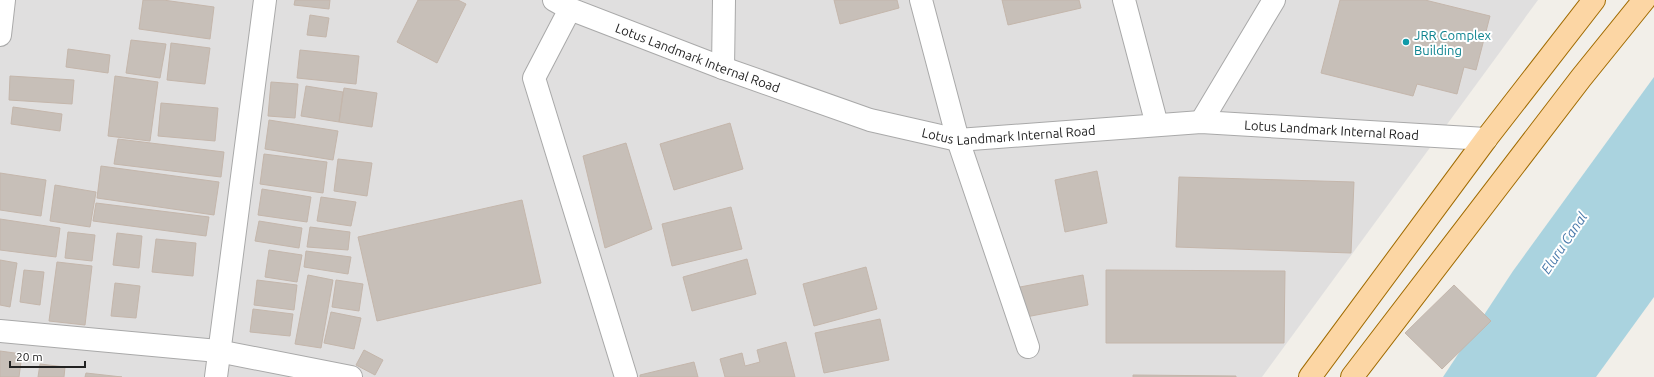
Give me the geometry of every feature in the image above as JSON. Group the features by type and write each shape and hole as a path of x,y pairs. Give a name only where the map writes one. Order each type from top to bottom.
{"main road":[{"path":"1310,377 1486,139 1594,0"},
{"path":"1352,377 1581,78 1644,0"}],"street":[{"path":"0,35 4,0"},
{"path":"216,377 218,351 265,0"},
{"path":"722,68 724,0"},
{"path":"921,0 958,140 1028,347"},
{"path":"1124,0 1157,125"},
{"path":"1201,122 1274,0"},
{"path":"562,4 534,78 626,377"},
{"name":"Lotus Landmark Internal Road","path":"562,4 722,68 870,120 958,140 1201,122 1486,139"},
{"path":"0,331 218,351 351,377"}],"shaded area":[{"path":"0,0 1538,0 1262,377 0,377"}],"water":[{"name":"Eluru Canal","path":"1654,77 1654,297 1596,377 1443,377 1513,271"}],"building":[{"path":"143,0 163,0 214,7 210,39 139,29"},
{"path":"295,0 330,0 329,9 294,5"},
{"path":"418,0 458,0 466,4 437,63 397,42"},
{"path":"834,0 897,0 899,8 840,24"},
{"path":"1002,0 1079,0 1081,8 1008,25"},
{"name":"JRR Complex Building","path":"1340,0 1425,0 1490,16 1476,70 1464,67 1457,94 1417,84 1413,96 1321,73"},
{"path":"310,15 329,18 326,37 307,35"},
{"path":"131,40 166,44 160,78 126,73"},
{"path":"171,43 210,48 205,84 167,80"},
{"path":"68,49 110,55 108,73 66,67"},
{"path":"300,50 359,56 356,84 297,78"},
{"path":"10,76 74,80 72,104 9,100"},
{"path":"115,76 158,82 150,141 108,136"},
{"path":"271,82 298,84 295,118 268,116"},
{"path":"306,86 343,92 339,122 301,116"},
{"path":"344,88 377,93 372,127 339,122"},
{"path":"161,103 218,108 215,141 158,136"},
{"path":"13,107 62,114 60,131 11,124"},
{"path":"269,120 338,131 333,160 265,149"},
{"path":"730,123 743,169 674,190 660,144"},
{"path":"118,139 224,152 221,177 114,164"},
{"path":"626,143 652,229 605,248 583,156"},
{"path":"264,154 327,162 323,193 260,184"},
{"path":"338,159 372,163 367,196 334,191"},
{"path":"101,166 219,182 214,215 97,198"},
{"path":"1097,171 1107,223 1065,232 1055,180"},
{"path":"0,173 46,180 41,216 0,210"},
{"path":"1179,177 1354,182 1351,253 1176,247"},
{"path":"55,185 96,192 90,227 50,221"},
{"path":"262,189 311,197 307,222 258,215"},
{"path":"321,197 356,202 351,226 317,221"},
{"path":"522,200 541,283 377,321 358,237"},
{"path":"96,203 209,217 206,236 93,221"},
{"path":"731,207 742,249 672,266 662,224"},
{"path":"0,219 60,228 56,257 0,250"},
{"path":"259,221 302,228 299,248 255,241"},
{"path":"310,227 350,232 348,250 307,247"},
{"path":"68,232 95,235 92,261 65,258"},
{"path":"117,233 142,236 139,268 113,265"},
{"path":"156,239 196,243 193,276 152,272"},
{"path":"269,250 302,255 297,282 265,277"},
{"path":"306,251 351,257 348,274 304,267"},
{"path":"747,259 756,294 692,311 683,277"},
{"path":"0,260 17,263 10,307 0,305"},
{"path":"57,262 92,266 85,325 49,321"},
{"path":"866,267 877,309 814,326 803,284"},
{"path":"24,270 44,272 40,305 20,302"},
{"path":"1106,270 1285,271 1284,343 1106,343"},
{"path":"308,275 333,280 321,348 295,344"},
{"path":"1083,275 1088,305 1026,317 1020,287"},
{"path":"257,280 297,285 294,310 254,305"},
{"path":"336,280 363,284 359,311 332,307"},
{"path":"115,283 140,286 136,318 111,316"},
{"path":"1454,285 1491,321 1442,369 1405,333"},
{"path":"253,309 293,314 290,336 250,332"},
{"path":"331,312 361,318 354,349 324,343"},
{"path":"880,319 889,360 824,373 815,333"},
{"path":"786,342 795,377 725,377 720,359 742,353 745,366 760,362 757,350"},
{"path":"364,350 383,360 375,375 356,365"},
{"path":"0,351 22,354 19,377 0,377"},
{"path":"694,362 698,377 640,377 640,375"},
{"path":"40,364 65,367 64,377 38,377"},
{"path":"86,373 122,377 85,377"},
{"path":"1133,375 1236,376 1236,377 1133,377"}],"place":[{"name":"JRR Complex Building","path":"1406,42"}]}
